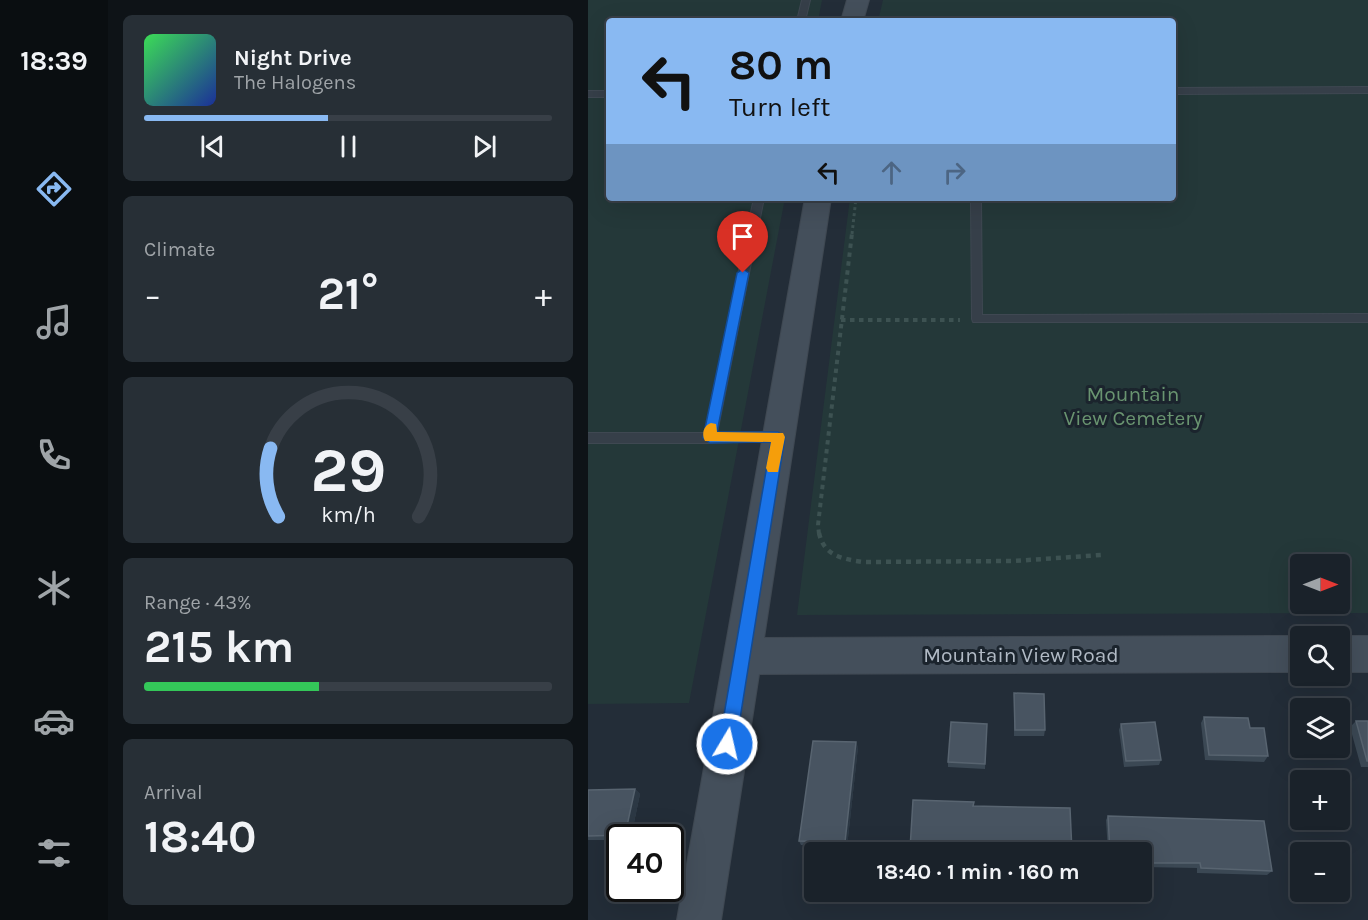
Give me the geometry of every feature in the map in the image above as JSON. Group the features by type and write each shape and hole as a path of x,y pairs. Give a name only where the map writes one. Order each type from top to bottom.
{"street":[{"path":"853,18 858,0"},
{"path":"699,920 817,201"},
{"name":"Mountain View Road","path":"742,656 1290,654"},
{"path":"1350,654 1368,654"}],"lane":[{"path":"802,18 806,0"},
{"path":"1176,91 1368,90"},
{"path":"588,94 606,94"},
{"path":"710,438 758,201"},
{"path":"976,201 977,319 1368,318"},
{"path":"588,438 778,437"}],"path":[{"path":"856,201 818,525 823,546 841,558 870,561 1029,561 1101,555"},
{"path":"841,320 977,319"}],"green space":[{"path":"588,0 822,0 819,18 606,18 606,201 784,201 689,703 588,704"},
{"name":"Mountain View Cemetery","path":"883,0 1368,0 1368,613 1350,613 1350,554 1290,554 1290,613 797,615 850,201 1176,201 1176,18 879,18"}],"building":[{"path":"1014,693 1044,694 1045,730 1015,730"},
{"path":"1204,717 1248,718 1250,728 1264,728 1268,756 1209,755"},
{"path":"1356,721 1368,721 1368,761 1367,761"},
{"path":"951,722 987,724 985,764 948,762"},
{"path":"1155,722 1161,760 1126,761 1121,724"},
{"path":"813,741 856,742 845,842 799,841"},
{"path":"635,789 627,824 606,824 606,836 588,836 588,790"},
{"path":"913,800 974,802 973,806 1070,808 1072,842 910,842"},
{"path":"1108,816 1264,821 1272,871 1201,868 1200,863 1152,863 1152,842 1109,842"}],"slow traffic":[{"path":"711,428 710,438 778,437 773,468"}],"route":[{"path":"727,744 778,437 710,438 743,273"}]}
